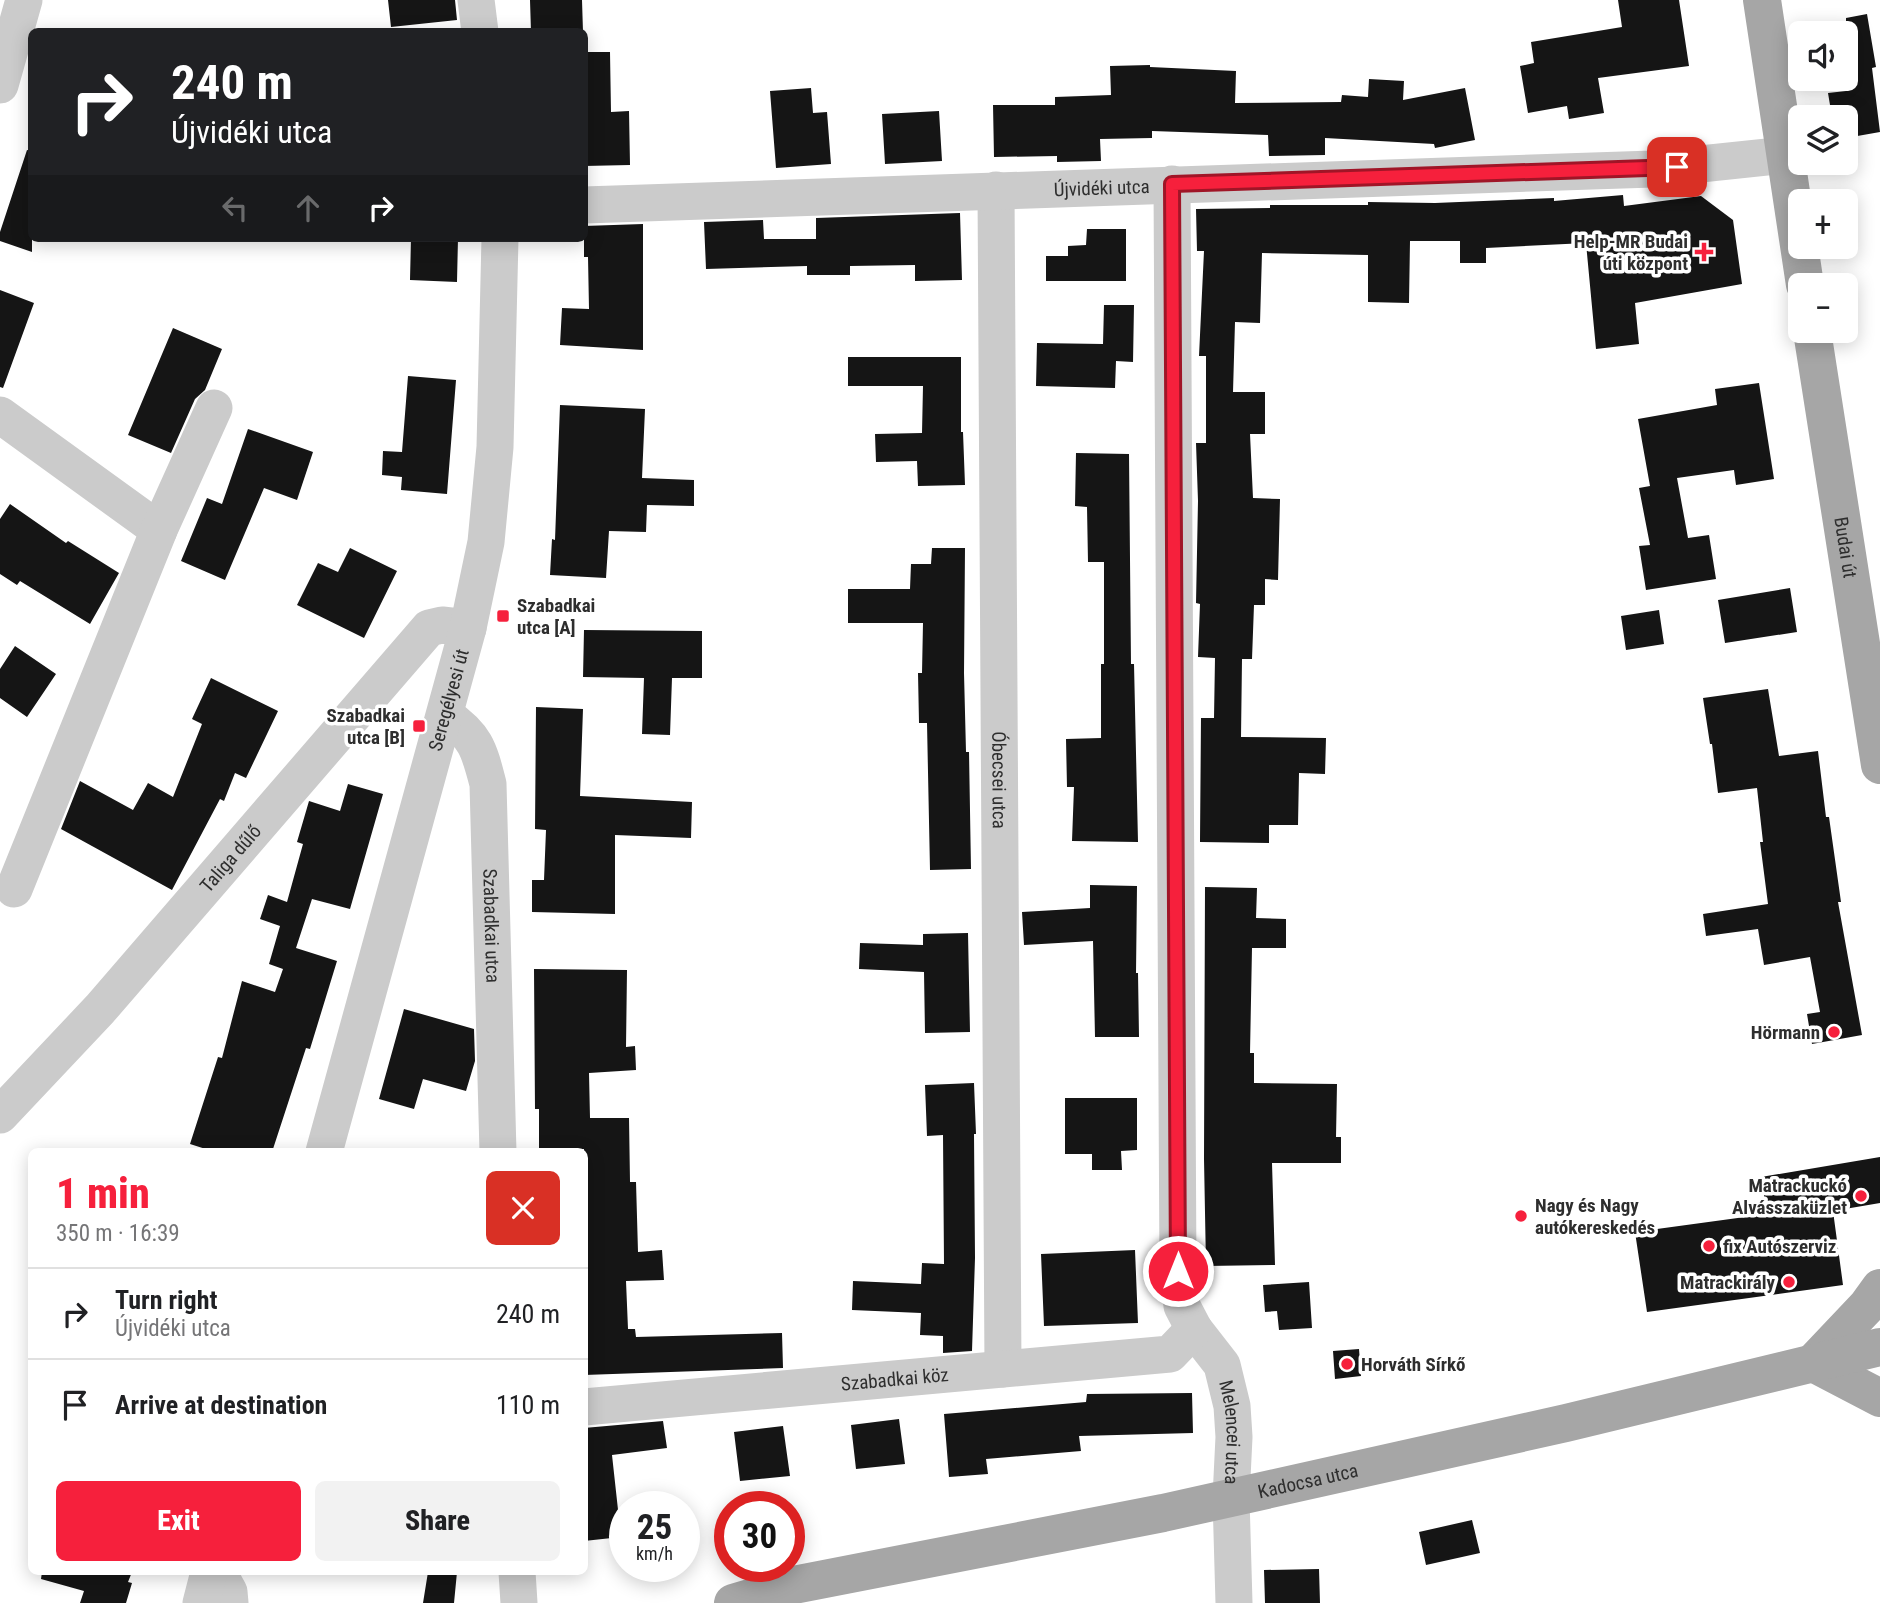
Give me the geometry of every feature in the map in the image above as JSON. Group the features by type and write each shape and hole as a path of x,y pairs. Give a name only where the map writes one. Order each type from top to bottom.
{"main road":[{"path":"1762,0 1803,273"},
{"name":"Budai út","path":"1814,343 1880,765"},
{"path":"1880,1288 1867,1306 1813,1363 1880,1398"},
{"name":"Kadocsa utca","path":"733,1603 794,1585 1231,1498 1566,1423 1880,1347"}],"street":[{"path":"0,85 24,0"},
{"path":"476,0 480,28"},
{"name":"Újvidéki utca","path":"588,205 1653,169 1786,155"},
{"name":"Melencei utca","path":"1172,184 1178,1271 1182,1306 1194,1329 1222,1365 1232,1406 1234,1603"},
{"name":"Óbecsei utca","path":"996,190 1003,1369"},
{"name":"Seregélyesi út","path":"325,1148 445,715 468,628 486,542 495,447 500,242"},
{"path":"14,889 159,530 214,408"},
{"path":"0,415 159,530"},
{"name":"Taliga dűlő","path":"0,1115 100,1009 429,628 442,625 468,628"},
{"name":"Szabadkai utca","path":"445,715 460,726 480,752 488,785 498,1148"},
{"name":"Szabadkai köz","path":"588,1407 1170,1354 1194,1329"},
{"path":"201,1603 208,1575"},
{"path":"220,1575 229,1592 230,1603"},
{"path":"517,1575 519,1603"}],"building":[{"path":"388,0 455,0 457,20 391,27"},
{"path":"530,0 582,0 583,28 531,28"},
{"path":"1618,0 1679,0 1689,66 1598,78 1604,113 1569,119 1567,106 1528,113 1520,66 1534,63 1531,42 1622,27"},
{"path":"1867,14 1876,67 1872,68 1880,132 1858,136 1858,105 1830,105 1828,93 1858,91 1858,21 1846,21 1846,18"},
{"path":"588,52 610,52 611,112 629,111 630,165 588,166"},
{"path":"1150,65 1236,71 1235,103 1341,102 1342,95 1368,97 1369,79 1404,81 1403,100 1465,88 1475,140 1435,148 1434,144 1325,138 1325,155 1269,156 1268,135 1152,131 1152,138 1100,139 1101,161 1057,162 1057,156 994,157 993,105 1055,105 1055,97 1111,95 1110,66"},
{"path":"811,88 813,113 827,112 831,164 776,168 770,91"},
{"path":"939,111 942,161 885,164 882,114"},
{"path":"28,150 28,242 32,242 32,252 0,241 0,232"},
{"path":"1623,195 1624,206 1701,196 1733,220 1742,284 1635,303 1639,344 1596,349 1586,243 1486,248 1486,263 1460,263 1460,241 1410,241 1409,303 1368,302 1368,255 1262,253 1260,323 1235,322 1233,392 1265,392 1265,434 1250,434 1253,498 1280,499 1278,580 1265,579 1265,605 1254,605 1252,659 1242,659 1241,737 1326,738 1325,774 1299,773 1298,825 1269,825 1269,843 1200,842 1201,718 1214,718 1215,658 1198,657 1200,604 1196,603 1196,443 1206,443 1206,356 1199,356 1204,251 1197,251 1196,209 1270,208 1270,205 1368,205 1368,202 1435,203 1554,198 1554,201"},
{"path":"960,213 962,280 915,281 915,265 850,266 850,275 807,275 807,266 706,269 704,222 763,220 764,239 816,239 816,218"},
{"path":"643,224 643,350 560,345 562,308 589,309 588,257 584,257 588,226"},
{"path":"1087,229 1126,229 1126,281 1046,281 1046,256 1068,256 1068,246 1086,245"},
{"path":"411,242 458,242 457,282 410,280"},
{"path":"0,290 34,303 3,388 0,387"},
{"path":"1104,305 1134,305 1133,362 1116,361 1115,388 1036,386 1037,343 1103,344"},
{"path":"173,328 222,349 205,390 195,399 171,453 128,435"},
{"path":"848,357 961,357 961,432 965,485 918,486 917,461 876,462 875,434 922,433 923,386 848,386"},
{"path":"408,376 456,380 447,494 401,490 402,477 382,475 383,451 402,452"},
{"path":"1759,383 1774,479 1736,485 1734,470 1677,478 1688,538 1709,535 1716,579 1646,590 1639,546 1650,545 1639,488 1650,486 1638,419 1717,405 1715,389"},
{"path":"560,405 645,409 642,478 694,480 694,506 647,505 646,532 609,531 606,578 550,575 552,539 555,540"},
{"path":"248,429 313,452 297,500 264,488 225,580 181,561 207,498 222,504"},
{"path":"1076,453 1129,454 1131,664 1134,664 1138,842 1072,841 1074,787 1067,787 1066,739 1101,738 1101,664 1104,664 1104,562 1088,562 1087,507 1075,506"},
{"path":"10,504 66,543 68,541 119,573 90,624 20,581 17,585 0,574 0,519"},
{"path":"350,548 397,571 364,638 297,605 318,563 338,572"},
{"path":"932,548 965,548 964,673 966,752 969,752 971,869 930,870 927,723 919,723 918,673 922,673 923,623 848,623 848,589 910,589 911,564 931,564"},
{"path":"1790,588 1797,632 1725,643 1718,600"},
{"path":"1659,610 1664,644 1626,650 1621,616"},
{"path":"584,630 702,631 702,678 672,678 670,735 642,734 644,678 583,677"},
{"path":"15,646 56,674 27,717 0,698 0,669"},
{"path":"211,678 278,711 246,778 235,773 224,801 220,799 172,890 61,829 80,781 133,810 148,783 173,797 202,724 192,719"},
{"path":"1768,689 1779,756 1818,751 1841,902 1838,902 1862,1035 1812,1044 1807,1014 1820,1012 1810,957 1764,965 1758,929 1706,936 1703,914 1768,904 1760,842 1763,842 1757,788 1718,793 1703,698"},
{"path":"536,707 583,709 580,796 692,802 691,838 615,835 615,914 532,912 532,880 544,880 546,830 535,829"},
{"path":"348,784 383,794 350,909 312,899 296,948 337,961 310,1049 306,1048 273,1148 202,1148 190,1144 218,1057 222,1058 242,981 275,992 283,969 269,964 280,926 260,919 268,895 287,902 303,844 297,842 309,801 340,811"},
{"path":"1090,885 1137,886 1136,973 1139,1037 1095,1037 1093,941 1024,945 1022,912 1090,908"},
{"path":"1205,887 1257,888 1256,918 1286,919 1286,948 1252,948 1250,1053 1254,1053 1254,1083 1337,1084 1336,1137 1341,1137 1341,1163 1272,1163 1275,1265 1206,1266"},
{"path":"968,933 970,1032 925,1033 924,972 859,969 860,943 923,945 923,934"},
{"path":"534,969 627,970 626,1047 635,1046 636,1070 589,1073 590,1118 629,1118 630,1182 636,1182 638,1252 662,1250 664,1280 626,1281 628,1329 635,1329 636,1337 782,1333 783,1368 588,1375 588,1148 539,1148 539,1109 535,1109"},
{"path":"404,1009 474,1029 475,1061 466,1091 423,1079 414,1109 379,1099"},
{"path":"974,1083 976,1134 972,1351 943,1353 943,1336 920,1335 921,1313 852,1310 853,1281 921,1284 922,1263 944,1264 943,1135 927,1136 925,1085"},
{"path":"1065,1098 1137,1098 1137,1150 1121,1151 1122,1170 1092,1170 1092,1154 1065,1154"},
{"path":"1880,1157 1880,1203 1833,1211 1843,1285 1647,1312 1635,1232 1767,1214 1761,1177"},
{"path":"1135,1250 1138,1323 1044,1326 1041,1254"},
{"path":"1309,1282 1312,1328 1279,1330 1277,1311 1265,1312 1263,1285"},
{"name":"Horváth Sírkő","path":"1359,1349 1361,1376 1335,1379 1333,1351"},
{"path":"1192,1393 1193,1433 1079,1436 1081,1451 986,1459 988,1474 949,1477 944,1414 1086,1402 1087,1394"},
{"path":"899,1419 905,1464 856,1469 851,1425"},
{"path":"663,1421 667,1448 612,1455 616,1491 609,1491 609,1538 588,1541 588,1428"},
{"path":"783,1426 790,1476 740,1481 734,1432"},
{"path":"1472,1520 1480,1553 1426,1565 1419,1532"},
{"path":"1319,1569 1320,1603 1265,1603 1264,1570"},
{"path":"42,1575 131,1575 128,1582 132,1583 126,1603 80,1603 84,1591 41,1579"},
{"path":"428,1575 457,1575 454,1603 423,1603"}],"place":[{"name":"Help-MR Budai úti központ","path":"1704,252"},
{"name":"Szabadkai utca [A]","path":"503,616"},
{"name":"Szabadkai utca [B]","path":"419,726"},
{"name":"Hörmann","path":"1834,1032"},
{"name":"Matrackuckó Alvásszaküzlet","path":"1861,1196"},
{"name":"Nagy és Nagy autókereskedés","path":"1521,1216"},
{"name":"fix Autószerviz","path":"1709,1246"},
{"name":"Matrackirály","path":"1789,1282"},
{"name":"Horváth Sírkő","path":"1347,1364"}],"route":[{"path":"1178,1271 1172,184 1677,167"}]}
